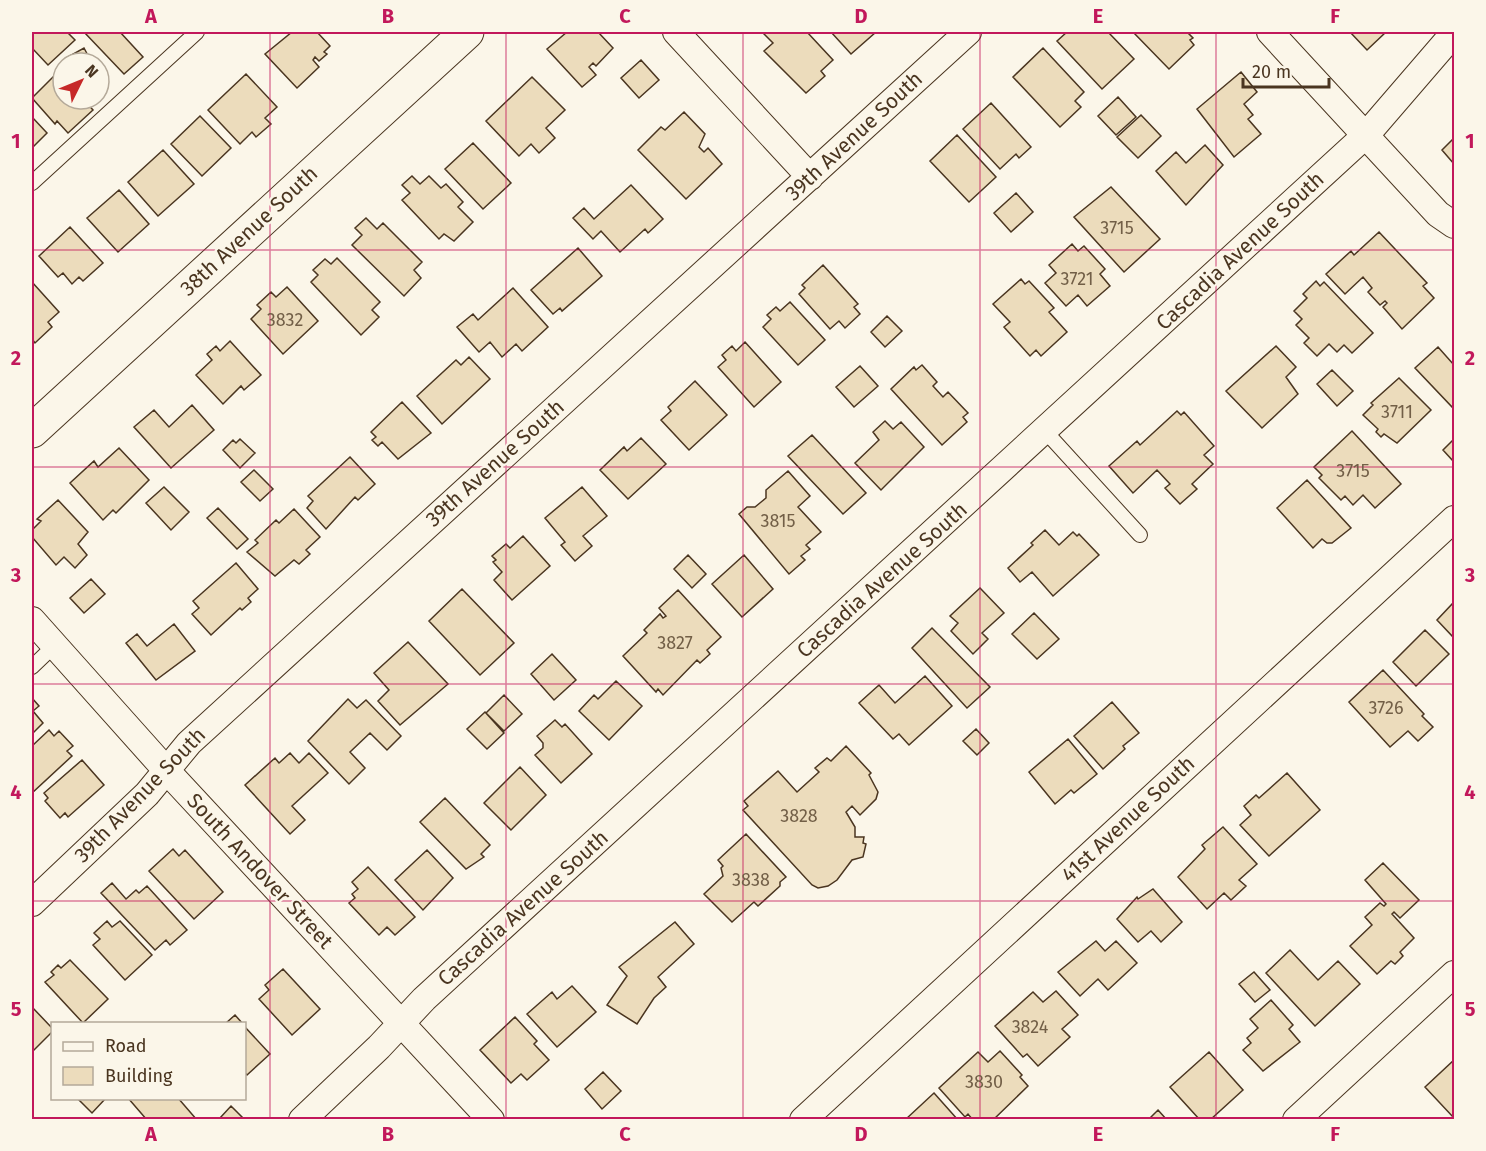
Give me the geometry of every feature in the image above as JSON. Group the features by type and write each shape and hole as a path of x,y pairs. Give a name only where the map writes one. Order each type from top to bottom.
{"street":[{"name":"38th Avenue South","path":"32,431 467,32"},
{"path":"676,32 810,177"},
{"name":"39th Avenue South","path":"32,903 147,794 189,743 968,32"},
{"path":"1270,32 1438,214 1455,225"},
{"name":"Cascadia Avenue South","path":"302,1119 424,999 1366,134 1455,33"},
{"name":"41st Avenue South","path":"802,1119 1455,519"},
{"name":"South Andover Street","path":"32,620 166,770 491,1119"},
{"path":"1296,1119 1455,974"}],"lane":[{"path":"32,183 197,32"},
{"path":"1045,431 1140,535"},
{"path":"32,667 55,645"}],"building":[{"path":"32,32 67,32 75,40 63,51 51,51 51,62 48,65 32,48"},
{"path":"84,32 120,32 143,57 124,74 111,60 111,51 102,51"},
{"path":"292,32 317,32 330,46 324,52 327,54 319,61 315,57 313,60 319,67 297,88 265,54"},
{"path":"567,32 598,32 613,48 596,66 593,63 589,67 596,75 582,87 547,49"},
{"path":"762,32 807,32 833,60 821,71 825,76 806,93 764,51 773,43"},
{"path":"831,32 876,32 851,54"},
{"path":"1067,32 1108,32 1134,59 1102,89 1057,41"},
{"path":"1133,32 1187,32 1193,38 1190,40 1194,45 1169,69"},
{"path":"1350,32 1386,32 1367,50"},
{"path":"1043,48 1084,92 1075,101 1081,107 1060,127 1013,77"},
{"path":"641,60 659,80 639,98 621,78"},
{"path":"1241,72 1257,92 1244,104 1253,115 1248,119 1261,134 1234,157 1197,109"},
{"path":"246,74 277,107 265,118 271,124 256,137 252,132 240,144 208,110"},
{"path":"532,77 565,110 546,128 555,138 539,153 531,144 519,156 486,121"},
{"path":"51,79 51,111 92,111 68,133 57,121 55,124 32,98"},
{"path":"1118,97 1136,117 1116,135 1098,116"},
{"path":"991,103 1031,147 1019,158 1016,154 1000,169 963,129"},
{"path":"684,112 705,134 699,147 704,152 708,148 722,164 686,199 638,150 661,127 665,130"},
{"path":"1141,115 1161,136 1138,158 1117,137"},
{"path":"200,116 231,148 202,176 171,144"},
{"path":"32,117 47,133 32,148"},
{"path":"957,135 996,177 969,202 930,161"},
{"path":"1454,138 1454,164 1442,150"},
{"path":"473,143 511,183 483,209 445,169"},
{"path":"1205,145 1223,165 1186,205 1156,171 1176,152 1186,163"},
{"path":"163,150 194,184 158,216 128,182"},
{"path":"412,176 420,184 429,176 441,188 446,184 463,202 458,207 473,222 454,241 444,234 439,239 402,200 410,193 402,185"},
{"path":"631,185 663,219 648,233 645,229 620,252 601,231 593,239 573,218 584,208 594,219"},
{"path":"1111,187 1160,239 1124,272 1074,217"},
{"path":"119,190 149,224 118,252 87,218"},
{"path":"1016,193 1033,212 1011,232 994,213"},
{"path":"366,218 377,229 383,223 422,262 414,270 421,278 404,296 352,245 362,235 355,228"},
{"path":"70,227 103,263 83,281 79,277 72,284 63,273 58,277 39,256"},
{"path":"1379,232 1427,283 1423,286 1434,298 1402,329 1383,307 1387,303 1385,301 1380,305 1368,292 1372,288 1363,277 1345,294 1326,274 1351,251 1354,255"},
{"path":"1072,244 1078,251 1084,246 1105,269 1100,274 1110,286 1087,306 1078,295 1066,306 1045,283 1056,273 1049,265"},
{"path":"578,248 602,276 562,311 560,308 553,314 531,290"},
{"path":"337,258 380,302 372,310 379,317 361,335 311,282 318,275 313,270 325,259 331,264"},
{"path":"823,265 858,304 854,307 860,314 845,328 839,321 830,329 799,294 805,288 802,285"},
{"path":"1021,279 1025,284 1029,281 1054,308 1049,312 1067,332 1041,356 1036,350 1030,356 1004,327 1010,322 993,304"},
{"path":"1316,281 1320,286 1324,282 1373,333 1352,353 1344,345 1337,352 1329,344 1317,356 1304,343 1309,338 1296,325 1302,319 1294,311 1307,298 1303,294"},
{"path":"32,282 59,312 48,322 52,327 35,343 32,339"},
{"path":"287,287 318,321 283,354 251,319 261,309 257,305 271,292 276,297"},
{"path":"513,288 548,327 522,351 516,344 502,357 490,342 479,352 457,327 473,314 478,320"},
{"path":"790,302 825,340 798,365 763,327 771,319 767,315 776,307 780,311"},
{"path":"887,316 902,331 885,347 871,332"},
{"path":"230,341 261,375 244,390 241,386 223,404 196,375 212,360 207,354 216,346 220,351"},
{"path":"745,342 781,382 754,407 718,367 726,360 722,355 732,346 736,351"},
{"path":"1276,346 1296,367 1286,377 1298,394 1262,428 1226,391"},
{"path":"1438,347 1454,365 1454,409 1415,368"},
{"path":"469,357 490,379 442,424 417,396 456,360 461,365"},
{"path":"922,365 937,382 933,386 943,397 948,392 968,413 963,417 967,422 942,445 891,389 914,367 916,370"},
{"path":"860,366 878,386 854,407 836,387"},
{"path":"1332,370 1353,391 1337,406 1317,384"},
{"path":"1399,378 1431,410 1397,443 1384,434 1381,437 1376,432 1378,429 1363,415 1373,405 1371,403"},
{"path":"695,381 727,415 689,450 661,420 671,411 668,407"},
{"path":"402,402 431,433 398,459 382,442 378,446 372,440 376,437 371,432"},
{"path":"192,405 214,430 171,468 134,427 154,410 169,427"},
{"path":"1177,411 1181,415 1184,412 1214,446 1204,455 1213,464 1192,484 1197,489 1180,504 1165,488 1170,484 1157,470 1133,493 1109,466 1137,441 1140,445"},
{"path":"885,421 893,429 901,422 924,447 881,490 855,463 879,440 873,432"},
{"path":"1352,431 1401,484 1375,508 1363,495 1353,505 1345,496 1341,500 1319,478 1322,475 1314,467"},
{"path":"812,435 866,493 843,514 788,456"},
{"path":"641,438 666,464 628,499 600,470 624,447 627,451"},
{"path":"240,439 255,453 240,468 223,450 233,440 236,443"},
{"path":"1454,439 1454,462 1443,450"},
{"path":"119,448 149,480 116,513 113,510 103,520 70,483 94,461 98,467"},
{"path":"350,457 375,484 358,500 355,497 326,529 307,508 313,501 308,496"},
{"path":"254,470 273,489 260,501 241,482"},
{"path":"788,471 810,496 798,507 821,532 806,545 810,549 801,556 805,560 789,574 739,514 747,507 755,507 766,498 766,490"},
{"path":"1307,480 1351,528 1332,543 1327,543 1322,539 1313,548 1277,508"},
{"path":"164,487 189,512 171,530 146,503"},
{"path":"582,487 607,516 583,536 592,546 575,561 561,545 565,542 545,518"},
{"path":"58,500 88,532 78,544 87,555 75,568 64,557 56,565 32,537 32,530 41,521 37,519"},
{"path":"218,508 248,539 237,549 207,518"},
{"path":"294,509 320,537 306,550 310,554 299,564 294,560 275,576 247,552 258,543 255,540 276,520 279,523"},
{"path":"1045,530 1059,545 1073,532 1077,536 1079,534 1099,555 1053,596 1032,572 1020,582 1008,568 1033,545 1031,543"},
{"path":"523,536 550,566 512,600 494,580 502,572 493,562 496,560 492,556 506,544 510,548"},
{"path":"688,555 706,574 692,588 674,569"},
{"path":"744,555 773,589 742,617 712,584"},
{"path":"236,563 258,589 248,598 251,602 242,610 240,608 211,635 192,614 199,608 193,601"},
{"path":"91,579 105,594 84,613 70,598"},
{"path":"980,588 1004,613 982,633 988,639 973,654 951,631 958,623 950,616"},
{"path":"462,589 514,643 480,675 429,621"},
{"path":"678,590 721,637 707,650 710,654 700,663 697,660 663,695 658,689 656,692 623,656 647,633 644,630 660,614 663,618 666,616 659,608"},
{"path":"1454,602 1454,638 1437,620"},
{"path":"1034,613 1059,639 1037,659 1012,634"},
{"path":"174,624 195,651 156,680 126,643 137,634 147,646"},
{"path":"932,628 990,687 967,708 912,648"},
{"path":"1425,630 1449,654 1416,686 1393,662"},
{"path":"408,642 448,684 400,725 378,701 389,690 374,673"},
{"path":"552,654 576,680 554,700 531,674"},
{"path":"1383,670 1424,714 1422,716 1433,727 1418,741 1408,731 1390,747 1349,702"},
{"path":"925,676 952,706 909,745 899,734 893,739 859,703 879,685 895,703"},
{"path":"616,681 642,706 609,740 579,711 594,695 598,699"},
{"path":"504,695 522,714 504,731 486,713"},
{"path":"32,698 39,706 33,711 43,723 32,734"},
{"path":"348,699 357,708 366,700 401,736 387,750 370,733 350,752 365,768 349,784 308,741"},
{"path":"1112,702 1139,733 1123,746 1125,749 1103,769 1074,736"},
{"path":"485,712 504,733 487,749 467,729"},
{"path":"555,720 562,727 565,724 592,754 561,783 535,755 543,748 543,743 537,736"},
{"path":"976,729 989,743 977,755 963,741"},
{"path":"49,730 54,736 59,731 73,746 67,751 72,756 32,793 32,746"},
{"path":"1068,739 1097,774 1074,793 1071,790 1055,804 1029,772"},
{"path":"846,746 871,773 869,775 878,792 876,799 860,815 852,806 846,812 855,827 855,837 864,837 863,843 866,844 863,857 852,860 837,880 828,886 818,888 812,885 743,810 748,806 744,801 778,771 797,792 819,772 815,768 827,758 831,761"},
{"path":"290,753 299,763 309,753 328,773 292,806 305,820 290,834 245,785 275,758 279,763"},
{"path":"82,760 104,785 68,817 65,813 60,818 45,801 48,798 44,793"},
{"path":"520,767 546,795 511,830 484,803"},
{"path":"1287,773 1320,810 1269,856 1240,825 1251,815 1244,806 1256,795 1259,798"},
{"path":"445,798 490,845 481,854 484,857 466,869 420,822"},
{"path":"1223,827 1257,864 1239,880 1246,886 1231,900 1224,893 1207,909 1178,877 1205,849 1202,845"},
{"path":"746,834 786,877 780,882 780,886 758,906 754,902 732,922 704,894 723,876 721,868 723,866 718,860"},
{"path":"173,849 179,856 185,850 223,892 194,919 149,871"},
{"path":"427,850 453,878 423,910 395,880"},
{"path":"1383,863 1419,900 1400,918 1394,912 1392,914 1414,938 1400,952 1403,956 1395,964 1391,961 1377,974 1350,946 1372,925 1365,917 1380,903 1384,906 1386,904 1365,880"},
{"path":"368,867 415,917 395,935 387,927 379,935 349,903 355,898 352,894 358,889 352,882"},
{"path":"112,883 126,899 136,890 139,893 147,886 187,930 170,945 166,940 155,950 101,893"},
{"path":"1153,889 1182,922 1161,942 1151,931 1138,942 1117,919 1137,897 1138,899"},
{"path":"107,921 112,927 120,921 152,955 125,980 93,945 100,939 94,933"},
{"path":"675,922 694,944 658,977 666,987 654,998 637,1024 607,1005 627,976 619,967"},
{"path":"1096,941 1105,951 1116,941 1137,963 1108,990 1098,979 1080,996 1058,972"},
{"path":"1290,950 1318,980 1338,961 1360,984 1315,1026 1266,973"},
{"path":"70,960 108,999 84,1022 45,982 54,975 51,972 58,965 61,968"},
{"path":"283,969 320,1009 292,1035 259,999 269,990 265,985"},
{"path":"1254,972 1270,990 1255,1002 1239,984"},
{"path":"572,986 596,1012 557,1047 527,1014 552,992 557,999"},
{"path":"1056,991 1078,1015 1062,1029 1070,1037 1038,1066 1027,1054 1023,1057 995,1026 1033,992 1043,1002"},
{"path":"1271,1000 1293,1025 1289,1029 1300,1042 1263,1071 1243,1050 1251,1043 1247,1038 1258,1028 1250,1019"},
{"path":"32,1007 51,1027 51,1033 32,1052"},
{"path":"235,1015 241,1022 227,1022"},
{"path":"515,1017 537,1041 534,1044 549,1060 527,1080 521,1074 511,1083 480,1050"},
{"path":"246,1028 270,1054 246,1074"},
{"path":"1000,1051 1022,1075 1020,1077 1028,1086 993,1120 973,1120 968,1114 965,1117 939,1088 978,1052 988,1062"},
{"path":"1209,1052 1243,1090 1210,1120 1200,1120 1170,1087"},
{"path":"1454,1060 1454,1116 1453,1117 1425,1087"},
{"path":"603,1072 621,1091 602,1109 585,1089"},
{"path":"934,1093 958,1120 906,1120 906,1119"},
{"path":"79,1100 104,1100 92,1113"},
{"path":"130,1100 180,1100 197,1120 147,1120"},
{"path":"231,1106 245,1120 222,1120 220,1118"},
{"path":"1158,1110 1167,1120 1148,1120"}]}
